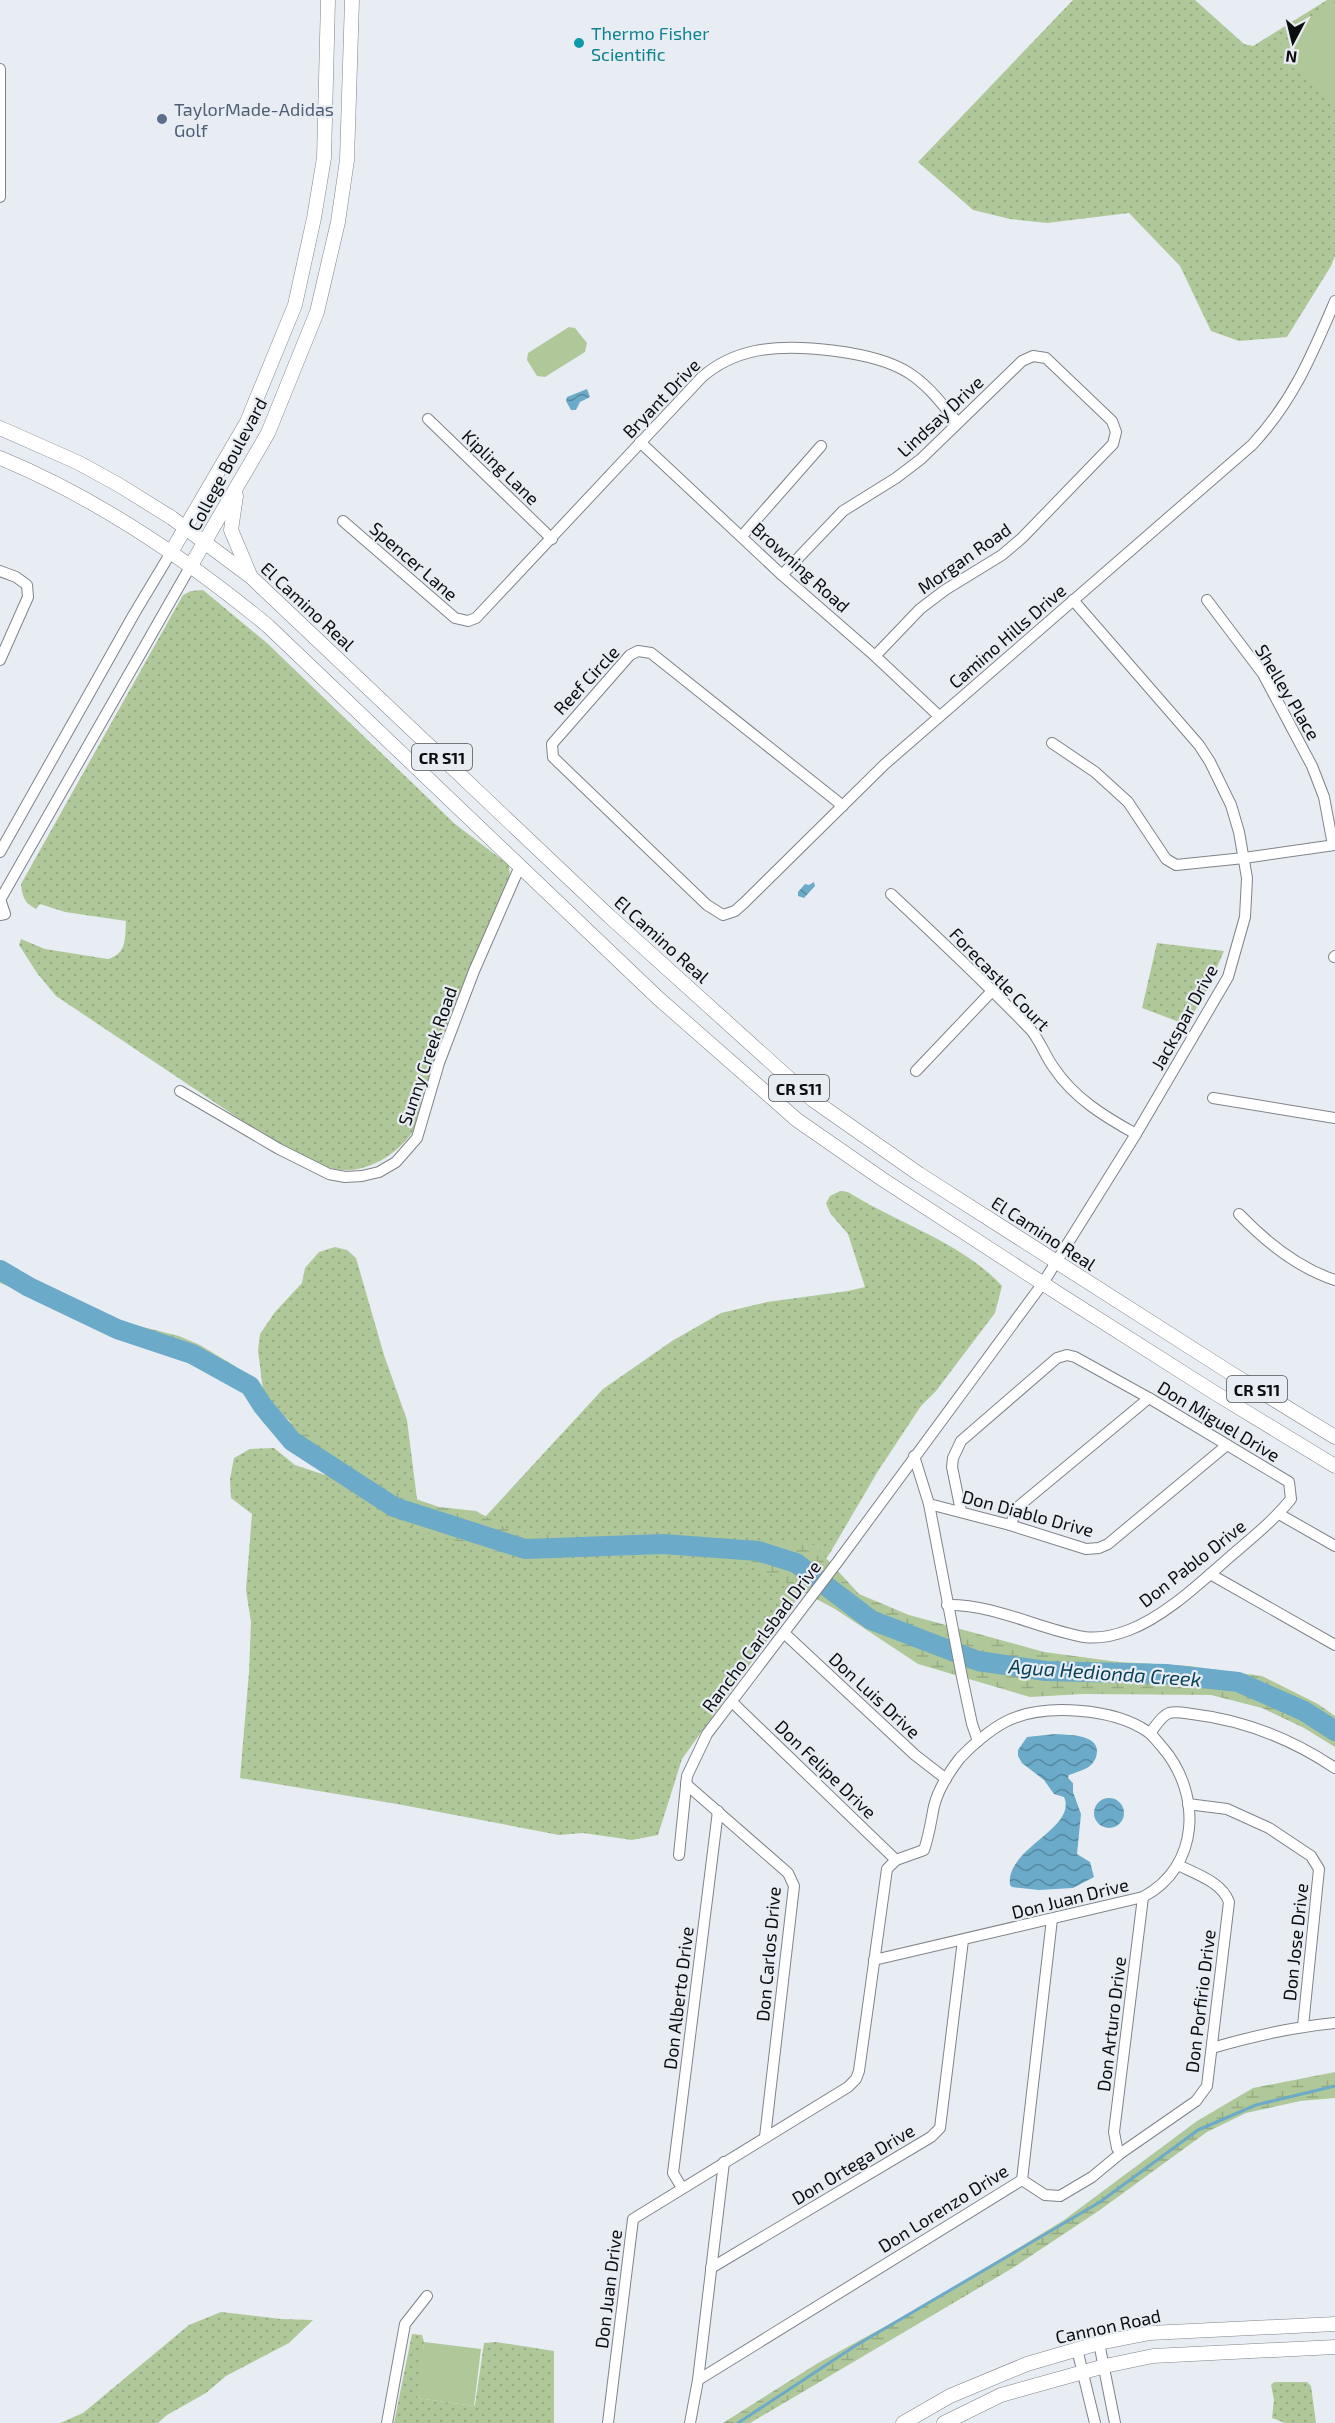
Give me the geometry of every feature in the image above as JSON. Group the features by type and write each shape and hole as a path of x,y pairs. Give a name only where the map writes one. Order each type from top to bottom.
{"main road":[{"name":"College Boulevard","path":"170,554 247,422 295,305 314,218 324,158 328,0"},
{"name":"College Boulevard","path":"190,567 268,432 317,312 338,222 347,160 352,0"},
{"name":"El Camino Real","path":"0,428 79,463 119,485 186,528 251,577 609,916 806,1094 919,1174 1228,1372 1335,1437"},
{"name":"CR S11","path":"0,458 105,510 227,592 268,626 658,998 797,1120 882,1179 1215,1394 1335,1466"},
{"path":"238,484 232,511 231,530 251,577"},
{"name":"Cannon Road","path":"903,2423 950,2396 1027,2364 1099,2343 1150,2333 1335,2324"},
{"path":"944,2423 1001,2395 1084,2371 1153,2356 1335,2347"}],"street":[{"path":"0,69 0,197"},
{"name":"Camino Hills Drive","path":"723,915 735,911 939,716 1252,445 1287,401 1304,373 1335,301"},
{"name":"Bryant Drive","path":"468,621 476,618 552,539 670,408 711,369 738,355 777,348 854,354 888,362 927,386 957,422"},
{"name":"Lindsay Drive","path":"782,575 843,511 896,478 921,459 1022,361 1033,356 1046,358 1112,420 1116,432"},
{"name":"Kipling Lane","path":"428,419 552,539"},
{"name":"Morgan Road","path":"875,656 920,609 945,590 1002,555 1022,538 1113,444 1116,432"},
{"name":"Browning Road","path":"640,442 782,575 875,656 939,716"},
{"path":"742,536 821,446"},
{"name":"Spencer Lane","path":"343,522 455,618 468,621"},
{"name":"College Boulevard","path":"0,852 170,554"},
{"name":"College Boulevard","path":"0,899 190,567"},
{"path":"0,571 16,577 27,585 28,597 0,660"},
{"name":"Jackspar Drive","path":"1056,1262 1136,1134 1228,977 1245,917 1247,878 1239,831 1231,805 1210,762 1199,745 1073,600"},
{"name":"Shelley Place","path":"1207,600 1263,674 1312,766 1324,796 1334,845"},
{"name":"Reef Circle","path":"723,915 707,905 554,757 551,750 555,738 630,655 638,651 651,653 843,806"},
{"path":"1052,743 1095,772 1128,802 1166,859 1176,865 1334,845"},
{"name":"Sunny Creek Road","path":"180,1091 279,1149 329,1174 345,1177 362,1176 379,1172 396,1162 417,1137 443,1052 474,971 520,866"},
{"name":"Forecastle Court","path":"891,894 993,990 1034,1034 1054,1069 1075,1093 1101,1114 1136,1134"},
{"path":"0,899 5,914 0,915"},
{"path":"916,1071 993,990"},
{"path":"1213,1098 1335,1118"},
{"path":"1239,1214 1260,1236 1314,1273 1335,1280"},
{"name":"Rancho Carlsbad Drive","path":"679,1855 687,1776 707,1734 839,1560 1043,1283 1056,1262"},
{"name":"Don Miguel Drive","path":"961,1512 952,1467 953,1458 961,1441 1057,1358 1067,1355 1075,1357 1149,1398 1289,1482 1292,1499 1279,1514"},
{"path":"1010,1525 1019,1506 1149,1398"},
{"name":"Don Diablo Drive","path":"929,1504 1010,1525 1086,1549 1099,1548 1108,1544 1227,1445"},
{"path":"914,1456 929,1504 951,1626 972,1724 978,1741"},
{"path":"1279,1514 1335,1546"},
{"name":"Don Pablo Drive","path":"947,1605 968,1605 1086,1637 1112,1635 1130,1630 1155,1617 1210,1574 1279,1514"},
{"path":"1210,1574 1335,1645"},
{"name":"Don Luis Drive","path":"784,1633 915,1755 946,1779"},
{"name":"Don Felipe Drive","path":"732,1702 896,1860"},
{"name":"Don Juan Drive","path":"608,2423 633,2219 849,2086 856,2079 860,2070 874,1960 887,1869 896,1860 924,1850 930,1835 935,1803 946,1779 961,1757 978,1741 1006,1721 1034,1713 1069,1711 1129,1720 1150,1733 1179,1769 1186,1786 1190,1825 1186,1846 1178,1865 1168,1878 1143,1897 874,1960"},
{"path":"1150,1733 1166,1714 1175,1712 1212,1716 1242,1724 1310,1751 1335,1768"},
{"name":"Don Carlos Drive","path":"686,1784 788,1873 794,1886 765,2137"},
{"name":"Don Jose Drive","path":"1188,1804 1227,1809 1269,1828 1311,1856 1319,1869 1303,2026"},
{"name":"Don Alberto Drive","path":"682,2188 674,2174 718,1811"},
{"name":"Don Porfirio Drive","path":"1022,2180 1045,2195 1060,2196 1092,2177 1121,2153 1196,2101 1207,2086 1229,1902 1226,1893 1220,1887 1178,1865"},
{"name":"Don Arturo Drive","path":"1121,2153 1117,2148 1114,2133 1143,1897"},
{"name":"Don Lorenzo Drive","path":"698,2380 1022,2180 1052,1920"},
{"name":"Don Ortega Drive","path":"711,2268 931,2137 940,2128 963,1940"},
{"path":"1212,2048 1258,2035 1303,2026 1335,2023"},
{"path":"690,2423 698,2380 724,2162"},
{"path":"387,2423 405,2324 427,2296"},
{"path":"1099,2343 1115,2423"},
{"path":"1077,2349 1095,2423"}],"green space":[{"path":"1073,0 1195,0 1244,44 1253,46 1327,0 1335,0 1335,256 1287,337 1239,341 1211,331 1180,266 1129,213 1047,223 1010,219 973,210 918,162"},
{"path":"1335,2 1335,109 1275,49"},
{"path":"569,327 575,328 587,343 585,352 545,377 537,376 527,360 528,353"},
{"path":"203,590 267,643 455,824 509,865 510,880 416,1127 394,1152 364,1168 333,1169 265,1136 56,996 37,973 19,945 21,939 45,949 108,959 114,957 122,949 126,921 65,912 40,904 36,909 25,899 21,884 183,595 191,591"},
{"path":"1157,943 1224,951 1208,988 1187,1025 1142,1008"},
{"path":"840,1191 848,1192 929,1234 986,1271 1002,1286 995,1313 936,1391 921,1406 878,1471 830,1553 682,1759 658,1835 632,1840 583,1833 559,1835 397,1804 240,1778 249,1672 251,1622 246,1590 252,1514 231,1498 230,1479 234,1458 250,1449 274,1448 295,1465 325,1475 325,1453 264,1398 258,1350 260,1334 275,1312 302,1283 305,1268 319,1252 335,1247 347,1250 356,1258 384,1355 407,1420 418,1507 486,1516 603,1389 672,1341 721,1313 767,1302 865,1287 848,1234 830,1213 826,1203 830,1196"},
{"path":"0,1261 57,1296 107,1318 179,1336 200,1345 235,1366 284,1418 310,1436 350,1475 361,1480 439,1507 476,1511 513,1532 589,1536 674,1535 814,1545 859,1594 909,1615 1044,1652 1119,1662 1189,1666 1262,1676 1318,1704 1335,1716 1335,1747 1304,1728 1262,1708 1211,1695 1083,1694 1030,1697 918,1664 835,1609 774,1576 745,1562 704,1552 631,1551 530,1557 492,1551 428,1533 375,1509 347,1486 309,1464 284,1445 262,1421 243,1391 230,1380 155,1347 111,1336 43,1300 0,1283"},
{"path":"1335,2072 1335,2098 1300,2101 1246,2113 1207,2132 1100,2210 1011,2269 750,2423 723,2423 818,2363 932,2301 1064,2220 1197,2121 1253,2088"},
{"path":"221,2312 313,2320 289,2343 226,2376 206,2393 167,2415 158,2423 60,2423 83,2413 189,2325"},
{"path":"412,2334 422,2335 424,2342 418,2398 474,2406 484,2343 496,2342 554,2351 554,2423 394,2423"},
{"path":"424,2342 481,2349 474,2406 417,2398"},
{"path":"1274,2382 1307,2382 1311,2386 1316,2423 1285,2423 1272,2418 1274,2400 1271,2385"}],"water":[{"path":"587,389 590,397 580,402 576,410 571,410 566,401 567,397"},
{"path":"814,882 815,886 804,898 798,896 798,892 805,884 809,885"},
{"path":"1055,1734 1080,1736 1096,1745 1095,1760 1086,1768 1069,1775 1068,1778 1073,1783 1073,1792 1081,1814 1077,1854 1090,1862 1094,1877 1073,1888 1039,1890 1012,1887 1010,1885 1011,1872 1018,1860 1052,1829 1061,1819 1065,1808 1064,1797 1054,1794 1044,1780 1022,1763 1018,1750 1027,1737"},
{"path":"1109,1798 1120,1802 1124,1813 1120,1824 1109,1828 1098,1824 1094,1813 1098,1802"}],"waterway":[{"name":"Agua Hedionda Creek","path":"0,1270 29,1287 117,1329 192,1354 250,1386 262,1405 292,1441 394,1507 525,1549 663,1544 758,1551 796,1563 871,1620 978,1661 1046,1671 1166,1674 1238,1682 1304,1711 1335,1731"},
{"path":"738,2423 855,2346 1100,2202 1198,2130 1256,2105 1335,2086"}],"place":[{"name":"Thermo Fisher Scientific","path":"579,43"},
{"name":"TaylorMade-Adidas Golf","path":"162,119"}]}
